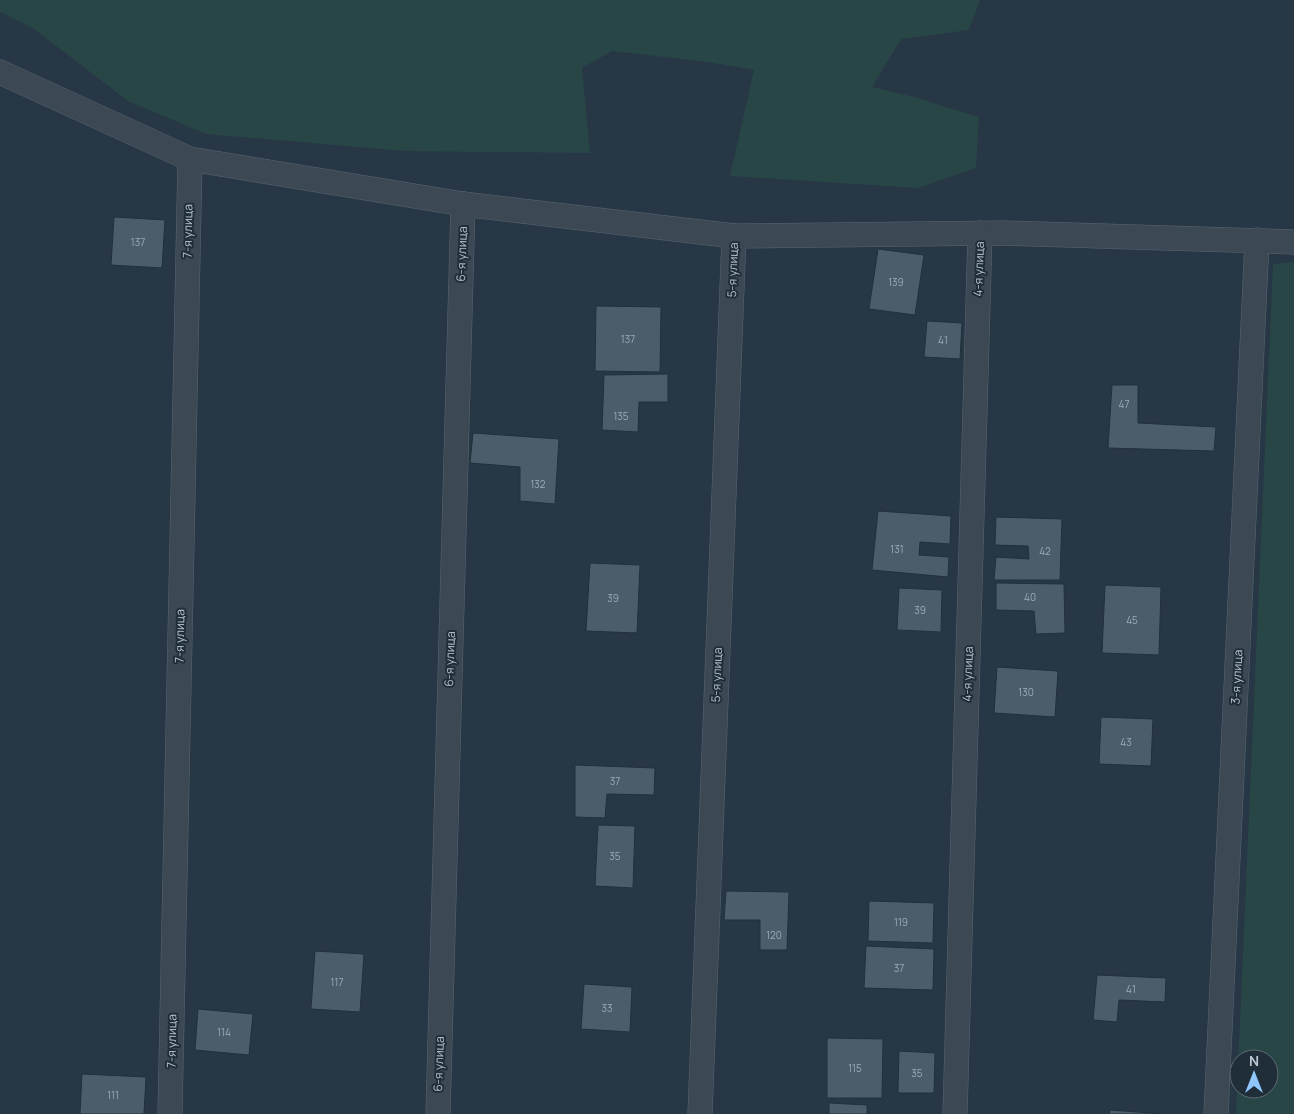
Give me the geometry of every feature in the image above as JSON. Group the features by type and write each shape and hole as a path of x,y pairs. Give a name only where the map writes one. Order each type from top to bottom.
{"street":[{"path":"0,72 190,159 463,204 734,236 980,233 1294,242"},
{"name":"7-я улица","path":"170,1114 190,159"},
{"name":"6-я улица","path":"438,1114 463,204"},
{"name":"4-я улица","path":"956,1114 980,233"},
{"name":"5-я улица","path":"700,1114 734,236"},
{"name":"3-я улица","path":"1216,1114 1257,240"}],"green space":[{"path":"0,0 980,0 969,30 901,39 872,87 914,97 979,117 976,168 918,188 730,176 754,70 708,62 612,51 582,68 590,153 404,151 206,134 128,101 34,29 0,12"},
{"path":"1294,262 1294,1114 1236,1114 1237,1099 1279,1099 1279,1049 1239,1049 1273,264"}],"building":[{"path":"114,217 165,220 162,268 111,265"},
{"path":"878,249 924,255 915,315 869,309"},
{"path":"596,306 661,307 660,372 595,371"},
{"path":"927,321 962,323 960,359 924,357"},
{"path":"668,374 668,402 639,402 638,432 602,430 604,375"},
{"path":"1112,385 1138,385 1138,423 1216,427 1214,451 1108,448"},
{"path":"473,433 559,439 555,504 520,501 520,467 470,463"},
{"path":"878,511 951,516 950,544 920,542 919,555 949,557 948,577 872,570"},
{"path":"996,517 1062,519 1060,580 994,580 996,557 1029,559 1028,546 995,545"},
{"path":"590,563 640,565 637,633 586,631"},
{"path":"996,583 1064,584 1065,633 1036,634 1034,611 996,610"},
{"path":"1105,585 1161,587 1159,655 1102,653"},
{"path":"899,588 942,590 941,632 897,630"},
{"path":"997,667 1058,671 1055,717 994,713"},
{"path":"1101,717 1153,719 1151,766 1099,764"},
{"path":"575,765 655,768 654,795 607,794 605,818 575,817"},
{"path":"598,825 635,826 633,888 595,886"},
{"path":"726,891 789,892 787,950 760,950 760,920 724,920"},
{"path":"869,901 934,903 933,943 868,941"},
{"path":"866,946 934,949 933,990 864,988"},
{"path":"315,951 364,954 360,1012 311,1009"},
{"path":"1097,975 1166,978 1165,1002 1119,1000 1117,1022 1093,1020"},
{"path":"584,984 632,987 630,1032 581,1029"},
{"path":"198,1009 253,1014 249,1055 195,1050"},
{"path":"827,1038 883,1039 882,1098 827,1098"},
{"path":"899,1051 935,1053 934,1093 898,1093"},
{"path":"82,1074 146,1077 144,1114 80,1114"},
{"path":"829,1103 867,1105 867,1114 829,1114"},
{"path":"1110,1110 1164,1114 1109,1114"}]}
